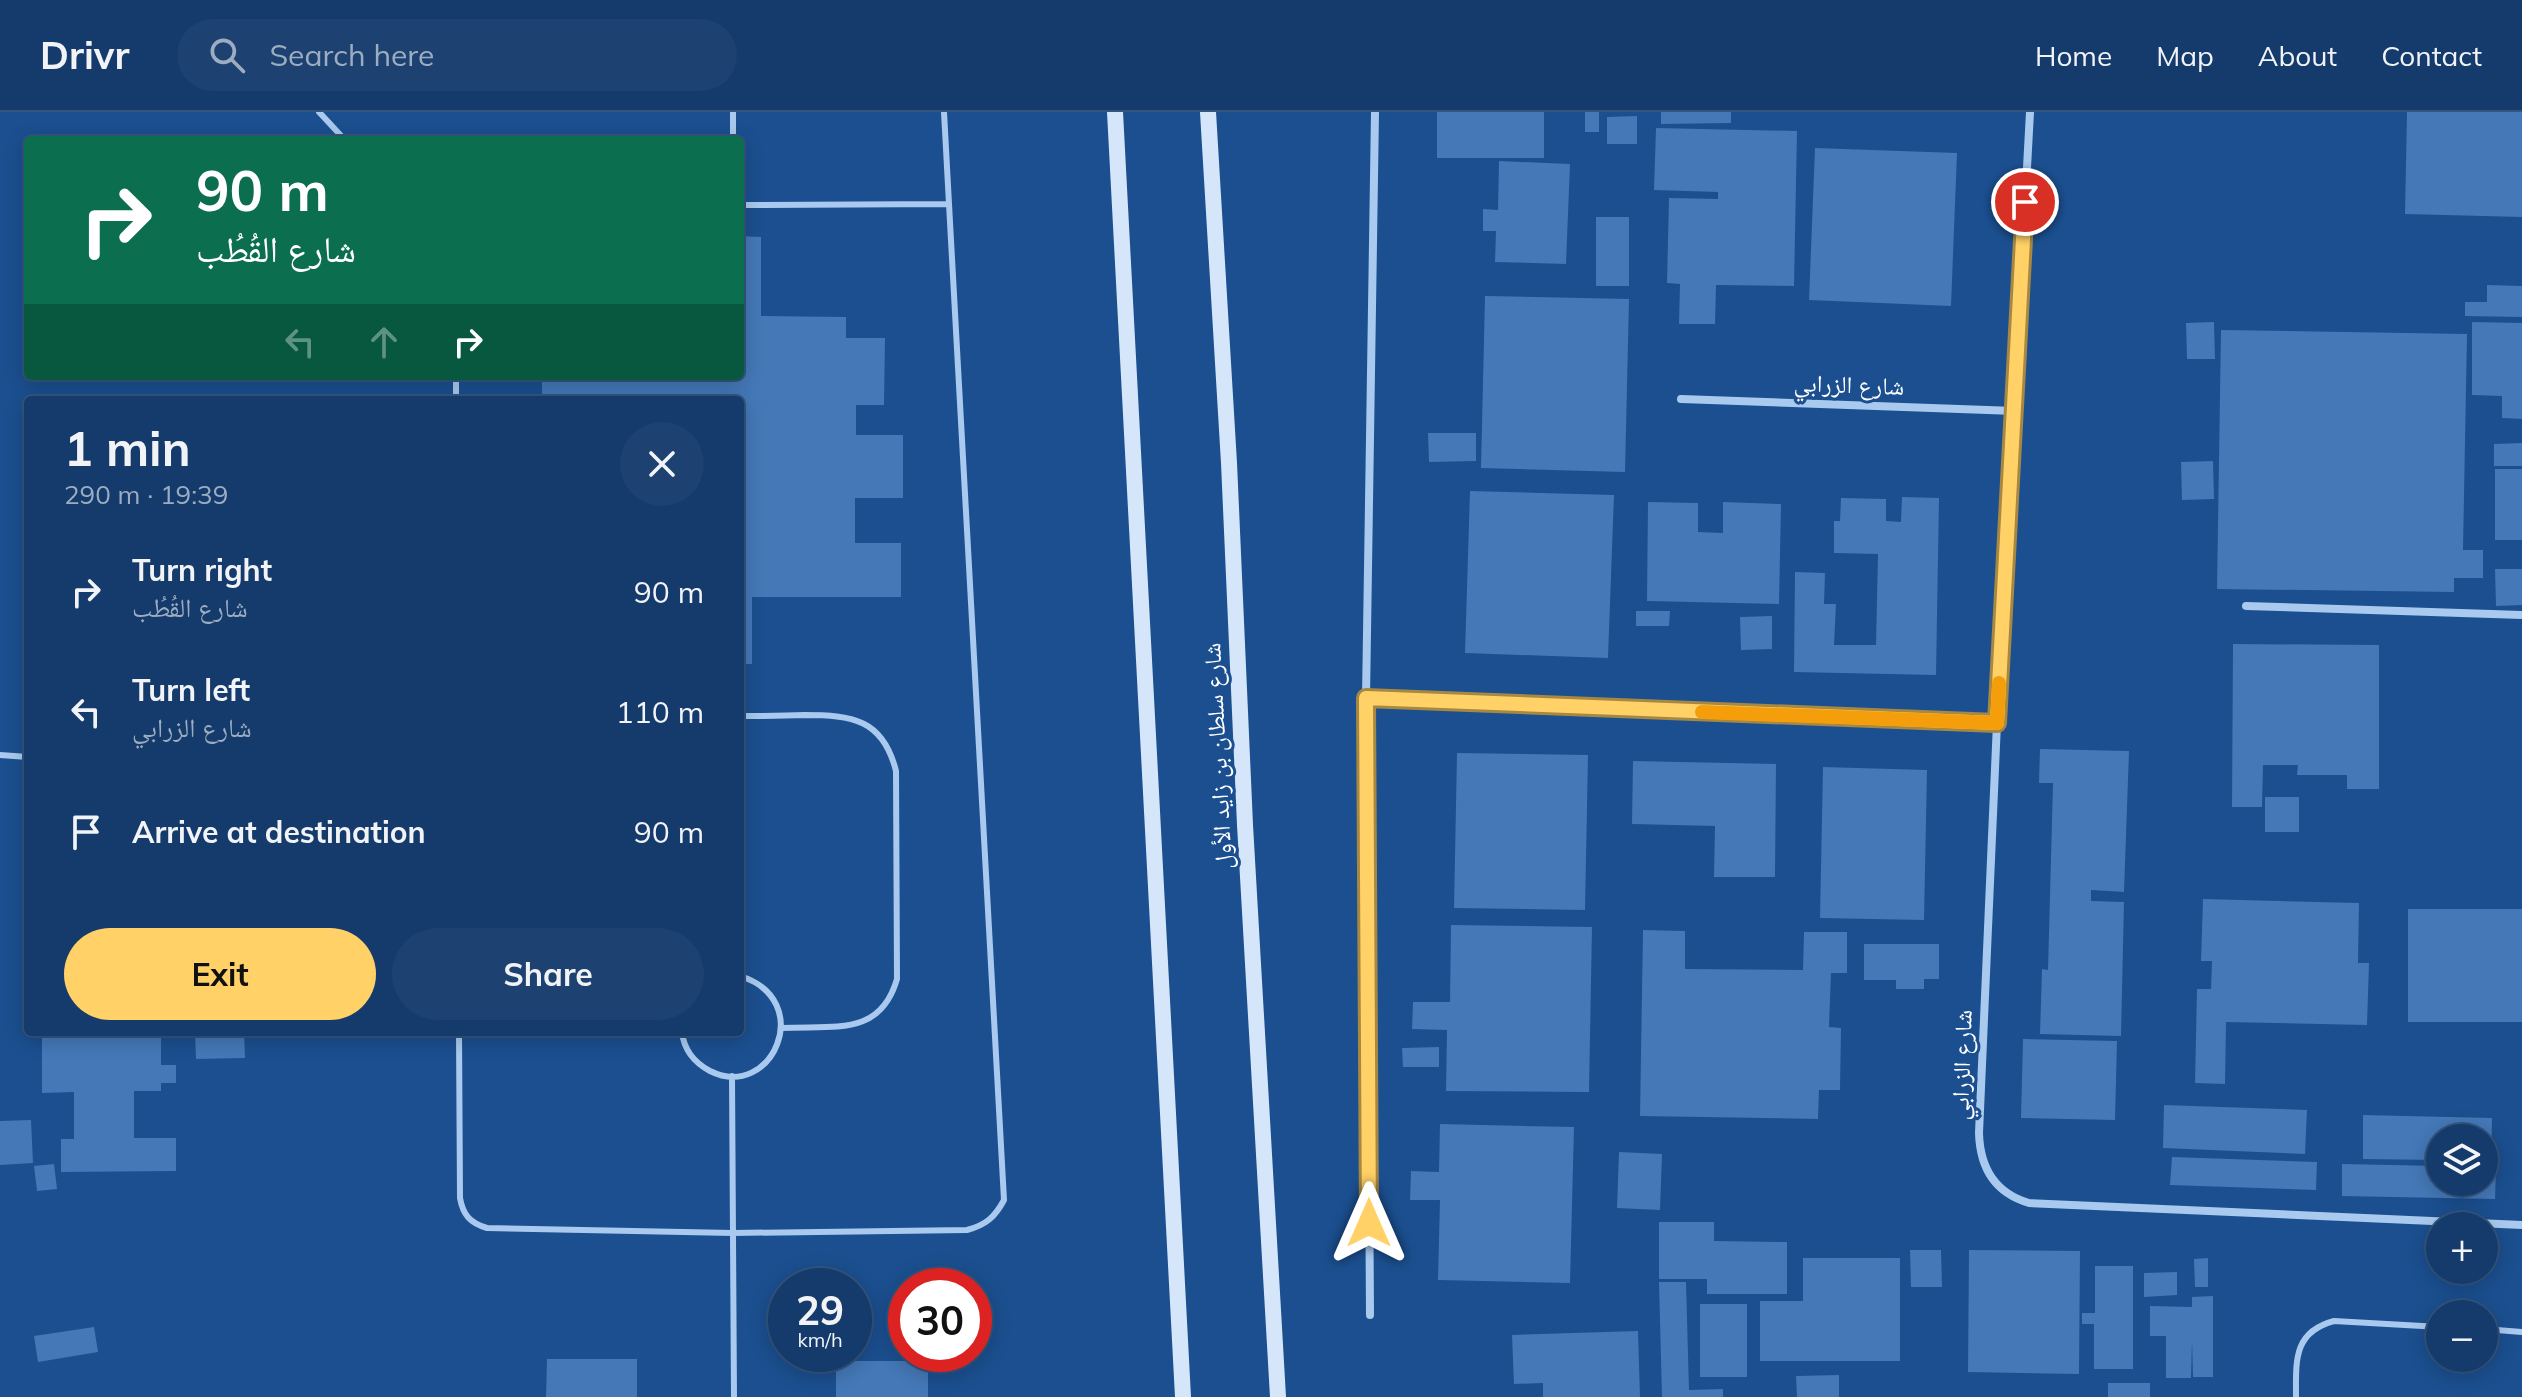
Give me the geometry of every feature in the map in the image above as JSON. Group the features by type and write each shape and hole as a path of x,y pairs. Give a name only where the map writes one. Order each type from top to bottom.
{"main road":[{"path":"1115,112 1183,1397"},
{"name":"شارع سلطان بن زايد الأول","path":"1208,112 1278,1397"}],"street":[{"path":"1370,1315 1366,698 1375,112"},
{"name":"شارع الزرابي","path":"2030,112 1997,723 1979,1133 1984,1164 2002,1191 2029,1203 2522,1225"},
{"name":"شارع الزرابي","path":"1681,399 2015,411"},
{"path":"2246,606 2522,615"},
{"path":"1366,698 1997,723"}],"lane":[{"path":"319,112 341,136"},
{"path":"733,112 733,136"},
{"path":"459,1036 460,1198 462,1209 476,1225 487,1228 733,1233 967,1230 983,1226 996,1215 1004,1200 944,112"},
{"path":"744,205 949,204"},
{"path":"744,716 848,717 866,724 881,736 891,753 896,771 897,979 892,998 879,1014 863,1023 782,1028"},
{"path":"0,755 24,757"},
{"path":"683,1036 690,1055 702,1067 716,1074 747,1074 761,1067 779,1043 782,1028 779,1011 772,995 758,983 744,978"},
{"path":"732,1076 734,1397"},
{"path":"2296,1397 2298,1351 2313,1329 2334,1321 2426,1326"},
{"path":"2498,1330 2522,1332"}],"building":[{"path":"1437,112 1544,112 1544,158 1437,158"},
{"path":"1585,112 1599,112 1599,132 1585,132"},
{"path":"1661,112 1731,112 1731,123 1661,124"},
{"path":"2407,112 2522,112 2522,217 2405,214"},
{"path":"1637,116 1637,144 1607,144 1607,117"},
{"path":"1656,128 1797,131 1794,286 1716,285 1715,324 1679,324 1680,284 1667,283 1669,198 1718,199 1718,192 1654,190"},
{"path":"1815,148 1957,153 1951,306 1809,300"},
{"path":"1499,161 1570,164 1566,264 1495,262 1496,231 1483,231 1483,209 1498,210"},
{"path":"1596,217 1629,217 1629,286 1596,286"},
{"path":"744,236 761,237 761,316 846,317 846,338 885,338 884,405 856,405 856,435 903,435 903,498 855,498 855,543 901,543 901,597 752,597 752,664 744,664 744,396 542,396 542,380 744,380"},
{"path":"2487,285 2522,286 2522,317 2465,316 2465,302 2487,302"},
{"path":"1485,296 1629,299 1625,472 1481,468"},
{"path":"2214,322 2215,359 2187,359 2186,323"},
{"path":"2472,322 2522,323 2522,419 2502,418 2502,396 2472,395"},
{"path":"2221,330 2467,334 2463,550 2483,550 2483,578 2454,578 2454,592 2217,589"},
{"path":"1428,433 1476,433 1476,461 1429,462"},
{"path":"2522,443 2522,466 2494,466 2494,444"},
{"path":"2213,461 2214,499 2182,500 2181,462"},
{"path":"2495,469 2522,469 2522,540 2495,540"},
{"path":"1470,491 1614,495 1608,658 1465,653"},
{"path":"1902,497 1939,498 1936,675 1794,672 1795,572 1825,573 1824,604 1836,604 1834,645 1876,645 1878,554 1834,553 1834,521 1840,521 1841,498 1886,499 1886,521 1901,522"},
{"path":"1648,502 1698,503 1698,532 1723,533 1723,502 1781,504 1779,604 1647,601"},
{"path":"2495,569 2522,569 2522,605 2496,606"},
{"path":"1636,611 1670,611 1669,626 1636,626"},
{"path":"1772,616 1772,649 1741,650 1740,617"},
{"path":"2233,644 2379,645 2379,789 2347,789 2347,775 2297,775 2298,765 2263,765 2262,807 2232,807"},
{"path":"2040,749 2129,751 2124,892 2091,890 2091,901 2124,902 2121,1036 2040,1034 2042,969 2048,970 2053,783 2039,783"},
{"path":"1457,753 1588,755 1585,910 1454,908"},
{"path":"1633,761 1776,764 1775,877 1714,877 1715,826 1632,824"},
{"path":"1823,767 1927,770 1924,920 1820,918"},
{"path":"2265,797 2299,797 2299,832 2265,832"},
{"path":"2203,899 2359,903 2358,963 2369,963 2367,1025 2226,1022 2225,1084 2195,1083 2197,989 2211,989 2212,961 2201,961"},
{"path":"2408,909 2522,909 2522,1022 2408,1022"},
{"path":"1451,925 1592,927 1589,1092 1446,1091 1447,1030 1412,1029 1413,1002 1450,1002"},
{"path":"1643,930 1685,931 1685,969 1803,970 1804,932 1847,932 1847,973 1831,973 1829,1027 1841,1028 1840,1090 1819,1090 1818,1119 1640,1116"},
{"path":"1864,944 1939,944 1939,979 1924,979 1924,989 1896,989 1896,980 1864,980"},
{"path":"42,1036 161,1036 161,1065 176,1065 176,1083 161,1083 161,1091 134,1091 134,1138 176,1138 176,1171 61,1172 61,1139 74,1139 74,1092 42,1093"},
{"path":"195,1036 244,1036 245,1058 196,1059"},
{"path":"274,1036 340,1036 340,1037"},
{"path":"2023,1039 2117,1041 2115,1120 2021,1118"},
{"path":"1439,1047 1439,1067 1403,1067 1402,1048"},
{"path":"2164,1105 2307,1110 2305,1154 2163,1148"},
{"path":"2363,1115 2492,1118 2492,1124 2426,1124 2426,1160 2363,1159"},
{"path":"31,1120 33,1163 0,1165 0,1121"},
{"path":"1440,1124 1574,1127 1570,1283 1438,1280 1440,1200 1410,1200 1411,1171 1439,1172"},
{"path":"1619,1152 1662,1154 1660,1210 1617,1208"},
{"path":"2172,1157 2317,1162 2316,1190 2170,1185"},
{"path":"54,1164 57,1189 37,1191 34,1166"},
{"path":"2342,1164 2426,1166 2426,1196 2495,1196 2495,1199 2342,1196"},
{"path":"1659,1222 1714,1222 1714,1241 1787,1242 1787,1294 1707,1294 1707,1279 1659,1279"},
{"path":"1910,1250 1941,1250 1942,1287 1911,1287"},
{"path":"1969,1250 2080,1251 2079,1374 1968,1372"},
{"path":"1803,1258 1900,1258 1900,1361 1760,1361 1760,1301 1803,1301"},
{"path":"2208,1258 2208,1287 2195,1287 2194,1259"},
{"path":"2095,1266 2133,1266 2133,1369 2094,1369 2094,1324 2082,1324 2082,1313 2095,1313"},
{"path":"2177,1272 2177,1295 2144,1297 2144,1273"},
{"path":"1659,1282 1686,1282 1689,1390 1723,1389 1723,1397 1662,1397"},
{"path":"2213,1296 2213,1377 2193,1377 2192,1341 2191,1378 2166,1378 2166,1336 2150,1336 2150,1306 2192,1307 2192,1297"},
{"path":"1700,1304 1747,1304 1747,1377 1700,1377"},
{"path":"94,1327 98,1352 38,1362 34,1336"},
{"path":"1638,1331 1640,1397 1543,1397 1543,1383 1514,1384 1512,1335"},
{"path":"547,1359 637,1359 637,1397 546,1397"},
{"path":"872,1361 888,1361 888,1372 928,1372 928,1397 836,1397 836,1372 872,1372"},
{"path":"1839,1375 1839,1397 1797,1397 1796,1376"},
{"path":"2108,1383 2150,1383 2150,1397 2108,1397"}],"slow traffic":[{"path":"1702,712 1997,723 1999,683"}],"route":[{"path":"1369,1223 1366,698 1997,723 2025,202"}]}
